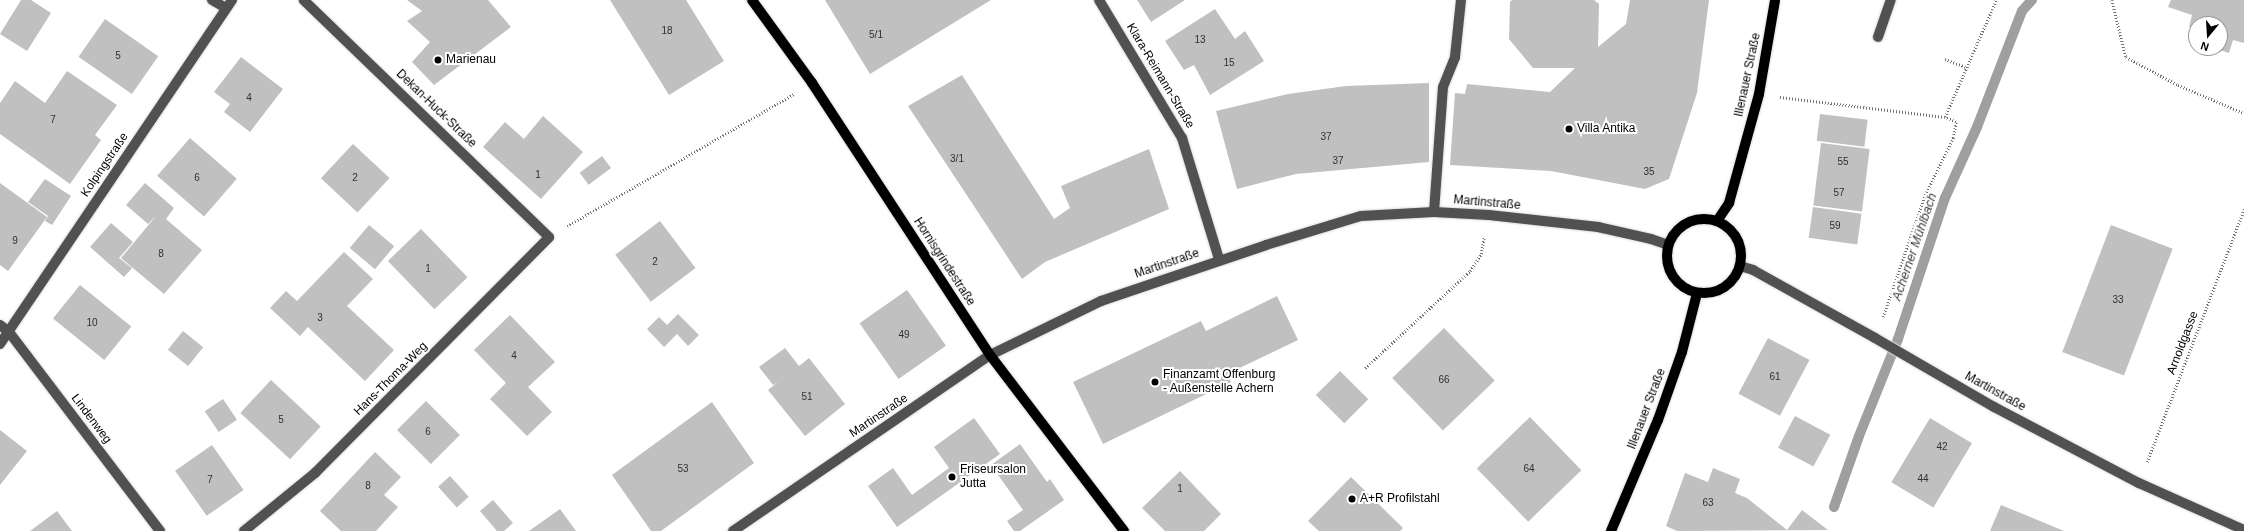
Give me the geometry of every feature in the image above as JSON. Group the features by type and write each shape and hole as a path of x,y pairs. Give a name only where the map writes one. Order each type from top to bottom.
{"main road":[{"name":"Hornisgrindestraße","path":"752,0 812,82 990,355 1124,531"},
{"name":"Illenauer Straße","path":"1717,221 1729,203 1759,94 1775,0"},
{"path":"1705,218 1717,221 1729,228 1737,239 1741,252 1740,266 1734,278 1724,287 1711,293 1697,293 1687,290 1671,276 1666,255 1668,245 1678,230 1693,220 1705,218"},
{"name":"Illenauer Straße","path":"1611,531 1658,420 1682,352 1697,293"}],"street":[{"path":"212,0 229,4"},
{"name":"Dekan-Huck-Straße","path":"304,0 549,237"},
{"name":"Klara-Reimann-Straße","path":"1099,0 1182,138 1219,259"},
{"path":"1434,212 1443,87 1455,57 1461,0"},
{"path":"1878,37 1891,0"},
{"name":"Kolpingstraße","path":"0,344 229,4"},
{"name":"Martinstraße","path":"733,531 990,355 1101,301 1219,259 1361,216 1434,212 1489,215 1598,227 1651,239 1668,245"},
{"name":"Hans-Thoma-Weg","path":"244,531 315,474 549,237"},
{"name":"Martinstraße","path":"1740,266 1753,270 1905,355 1994,407 2139,483 2244,530"},
{"name":"Lindenweg","path":"0,325 9,332 160,531"}],"path":[{"path":"1945,116 1996,0"},
{"path":"2112,0 2126,57 2178,85 2244,113"},
{"path":"1945,59 1966,67"},
{"path":"549,237 812,82"},
{"path":"1759,94 1945,116 1956,122 1953,138 1925,196 1875,338"},
{"name":"Arnoldgasse","path":"2139,483 2244,209"},
{"path":"1365,368 1470,271 1481,254 1489,215"}],"building":[{"path":"21,0 31,0 51,13 27,51 0,34"},
{"path":"407,0 488,0 511,27 434,85 412,62 430,42 407,21 422,11"},
{"path":"610,0 686,0 724,61 669,95"},
{"path":"825,0 991,0 870,74"},
{"path":"1137,0 1185,0 1151,22"},
{"name":"Villa Antika","path":"1512,0 1594,0 1599,4 1598,47 1626,24 1630,0 1709,0 1697,93 1669,179 1645,189 1551,171 1450,165 1455,93 1465,94 1467,84 1550,92 1575,68 1533,68 1509,39 1510,2"},
{"path":"2171,0 2244,0 2244,43 2233,40 2228,53 2228,16 2192,16 2168,7"},
{"path":"1215,9 1235,39 1245,31 1264,61 1210,95 1194,65 1184,70 1165,41"},
{"path":"105,19 158,56 132,94 79,57"},
{"path":"241,57 283,89 250,132 224,112 230,104 214,92"},
{"path":"67,71 117,105 95,135 101,140 70,184 0,134 0,103 15,81 45,103"},
{"path":"962,75 1054,219 1070,208 1061,186 1149,149 1169,209 1045,262 1022,279 908,106"},
{"path":"1429,83 1429,162 1296,174 1237,189 1216,111 1288,94 1346,86"},
{"path":"1820,114 1868,120 1864,147 1817,141"},
{"path":"543,116 583,152 541,199 483,147 505,122 524,139"},
{"path":"190,138 237,179 204,216 157,176"},
{"path":"1821,143 1870,149 1862,212 1813,206"},
{"path":"353,144 390,178 358,212 321,178"},
{"path":"602,156 611,168 589,185 580,173"},
{"path":"45,179 71,196 52,225 45,221 48,216 28,202"},
{"path":"0,183 47,217 8,271 0,265"},
{"path":"145,183 174,208 166,219 202,250 164,294 121,258 156,216 148,224 126,205"},
{"path":"1813,207 1862,214 1857,245 1809,238"},
{"path":"660,221 696,268 651,302 615,255"},
{"path":"111,223 133,242 119,258 132,268 124,277 90,247"},
{"path":"369,225 394,246 375,269 350,248"},
{"path":"2111,225 2173,249 2124,376 2062,352"},
{"path":"421,229 468,277 434,309 388,261"},
{"path":"344,252 373,279 347,306 394,350 365,381 308,327 300,336 270,308 286,291 297,301"},
{"path":"80,285 131,327 104,360 53,318"},
{"path":"907,290 946,346 898,379 859,323"},
{"path":"1277,296 1298,340 1227,374 1231,382 1103,444 1073,382 1201,321 1206,331"},
{"path":"678,314 699,335 688,346 677,334 664,347 647,329 659,317 667,325"},
{"path":"510,315 555,362 528,387 552,412 527,436 490,399 506,383 474,350"},
{"path":"1444,328 1495,381 1443,431 1392,378"},
{"path":"183,331 203,347 188,366 168,350"},
{"path":"1768,338 1809,360 1780,416 1738,394"},
{"path":"785,348 799,366 809,358 845,404 805,436 768,390 778,382 773,385 759,367"},
{"path":"1340,371 1368,399 1344,423 1316,395"},
{"path":"271,380 321,426 290,459 240,413"},
{"path":"223,399 237,420 219,432 205,411"},
{"path":"426,401 460,435 431,464 397,430"},
{"path":"712,402 754,463 661,531 651,531 612,475"},
{"path":"1795,416 1830,435 1813,467 1778,448"},
{"path":"1530,417 1581,470 1528,522 1477,468"},
{"name":"Friseursalon Jutta","path":"974,418 1000,454 897,527 868,486 893,468 912,495 949,468 934,447"},
{"path":"1930,418 1972,443 1933,508 1891,482"},
{"path":"0,430 27,451 0,485"},
{"path":"1020,444 1047,482 1050,479 1064,500 1020,531 1014,531 1007,521 1023,510 991,465"},
{"path":"212,445 244,490 207,516 175,471"},
{"path":"375,452 401,477 384,495 398,507 376,531 341,531 320,511"},
{"path":"1713,468 1740,479 1735,493 1747,498 1787,530 1802,510 1828,530 1677,531 1666,526 1685,473 1708,482"},
{"path":"1180,471 1221,514 1204,531 1165,531 1142,508"},
{"path":"450,476 469,497 457,508 438,487"},
{"name":"A+R Profilstahl","path":"1351,477 1403,528 1400,531 1319,531 1308,521"},
{"path":"493,500 513,523 504,531 497,531 480,511"},
{"path":"2001,505 2064,531 1990,531"},
{"path":"560,509 576,531 529,531"},
{"path":"57,511 72,531 30,531"}],"waterway":[{"name":"Acherner Mühlbach","path":"1834,507 1859,436 1898,339 1945,198 1977,127 2022,11 2032,0"}],"place":[{"name":"Marienau","path":"438,60"},
{"name":"Villa Antika","path":"1569,129"},
{"name":"Finanzamt Offenburg - Außenstelle Achern","path":"1155,382"},
{"name":"Friseursalon Jutta","path":"952,477"},
{"name":"A+R Profilstahl","path":"1352,499"}]}
